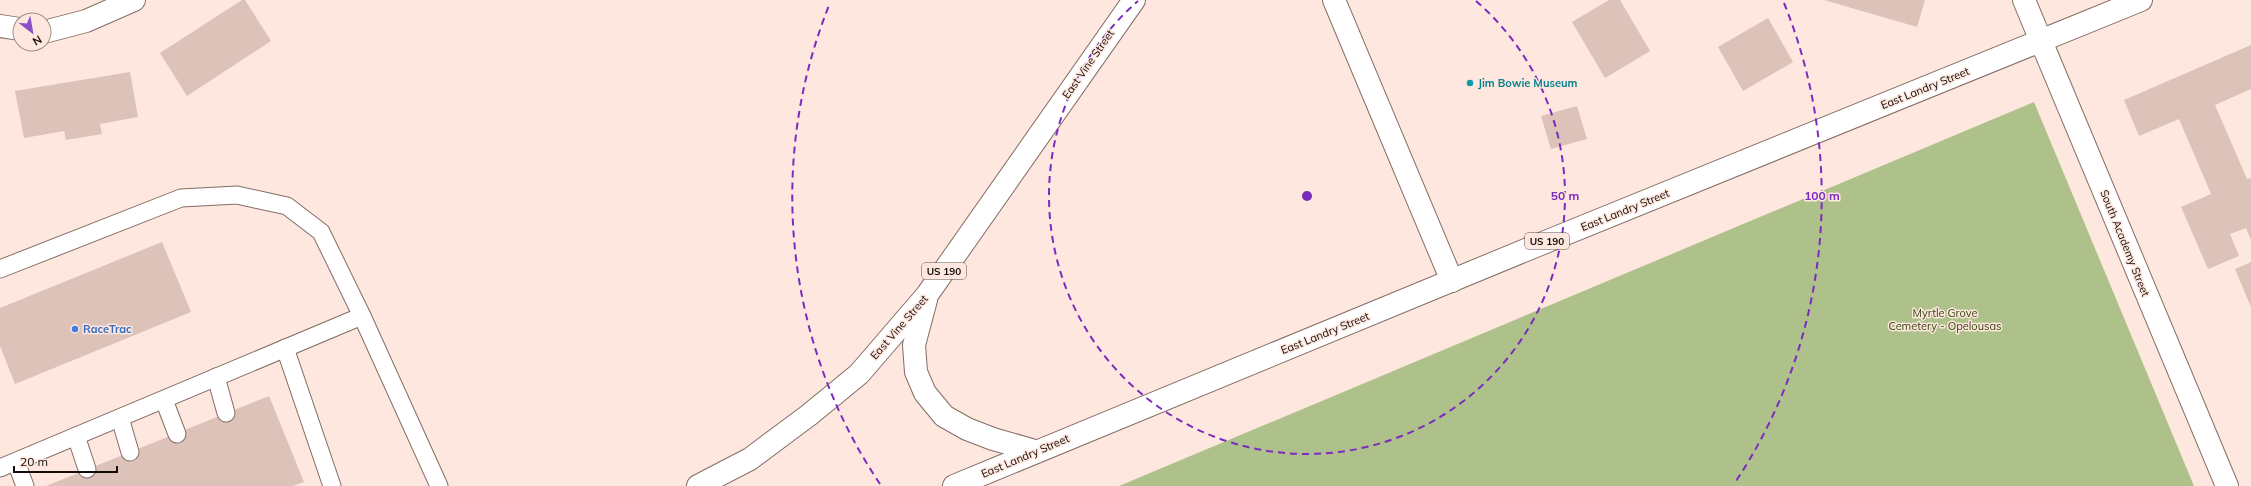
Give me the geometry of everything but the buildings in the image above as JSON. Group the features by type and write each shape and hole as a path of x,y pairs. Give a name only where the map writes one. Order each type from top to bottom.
{"main road":[{"path":"52,30 86,21 134,0"},
{"name":"East Vine Street","path":"698,486 750,459 809,415 860,374 927,295 1134,0"},
{"path":"1334,0 1452,280"},
{"name":"South Academy Street","path":"2024,0 2227,486"},
{"name":"East Landry Street","path":"954,486 1035,451 1452,280 2142,0"},
{"path":"0,26 12,28"},
{"path":"927,295 914,345 916,372 926,393 944,416 968,429 993,439 1035,451"}],"lane":[{"path":"0,269 181,198 237,195 287,206 321,232 362,316 439,486"},
{"path":"0,468 362,316"},
{"path":"285,348 332,486"},
{"path":"216,377 226,413"},
{"path":"164,400 177,434"},
{"path":"120,418 130,452"},
{"path":"76,436 87,469"},
{"path":"16,462 25,486"}],"green space":[{"name":"Myrtle Grove Cemetery - Opelousas","path":"2034,102 2194,486 1119,486"}],"place":[{"name":"Jim Bowie Museum","path":"1470,83"},
{"name":"RaceTrac","path":"75,329"}]}
